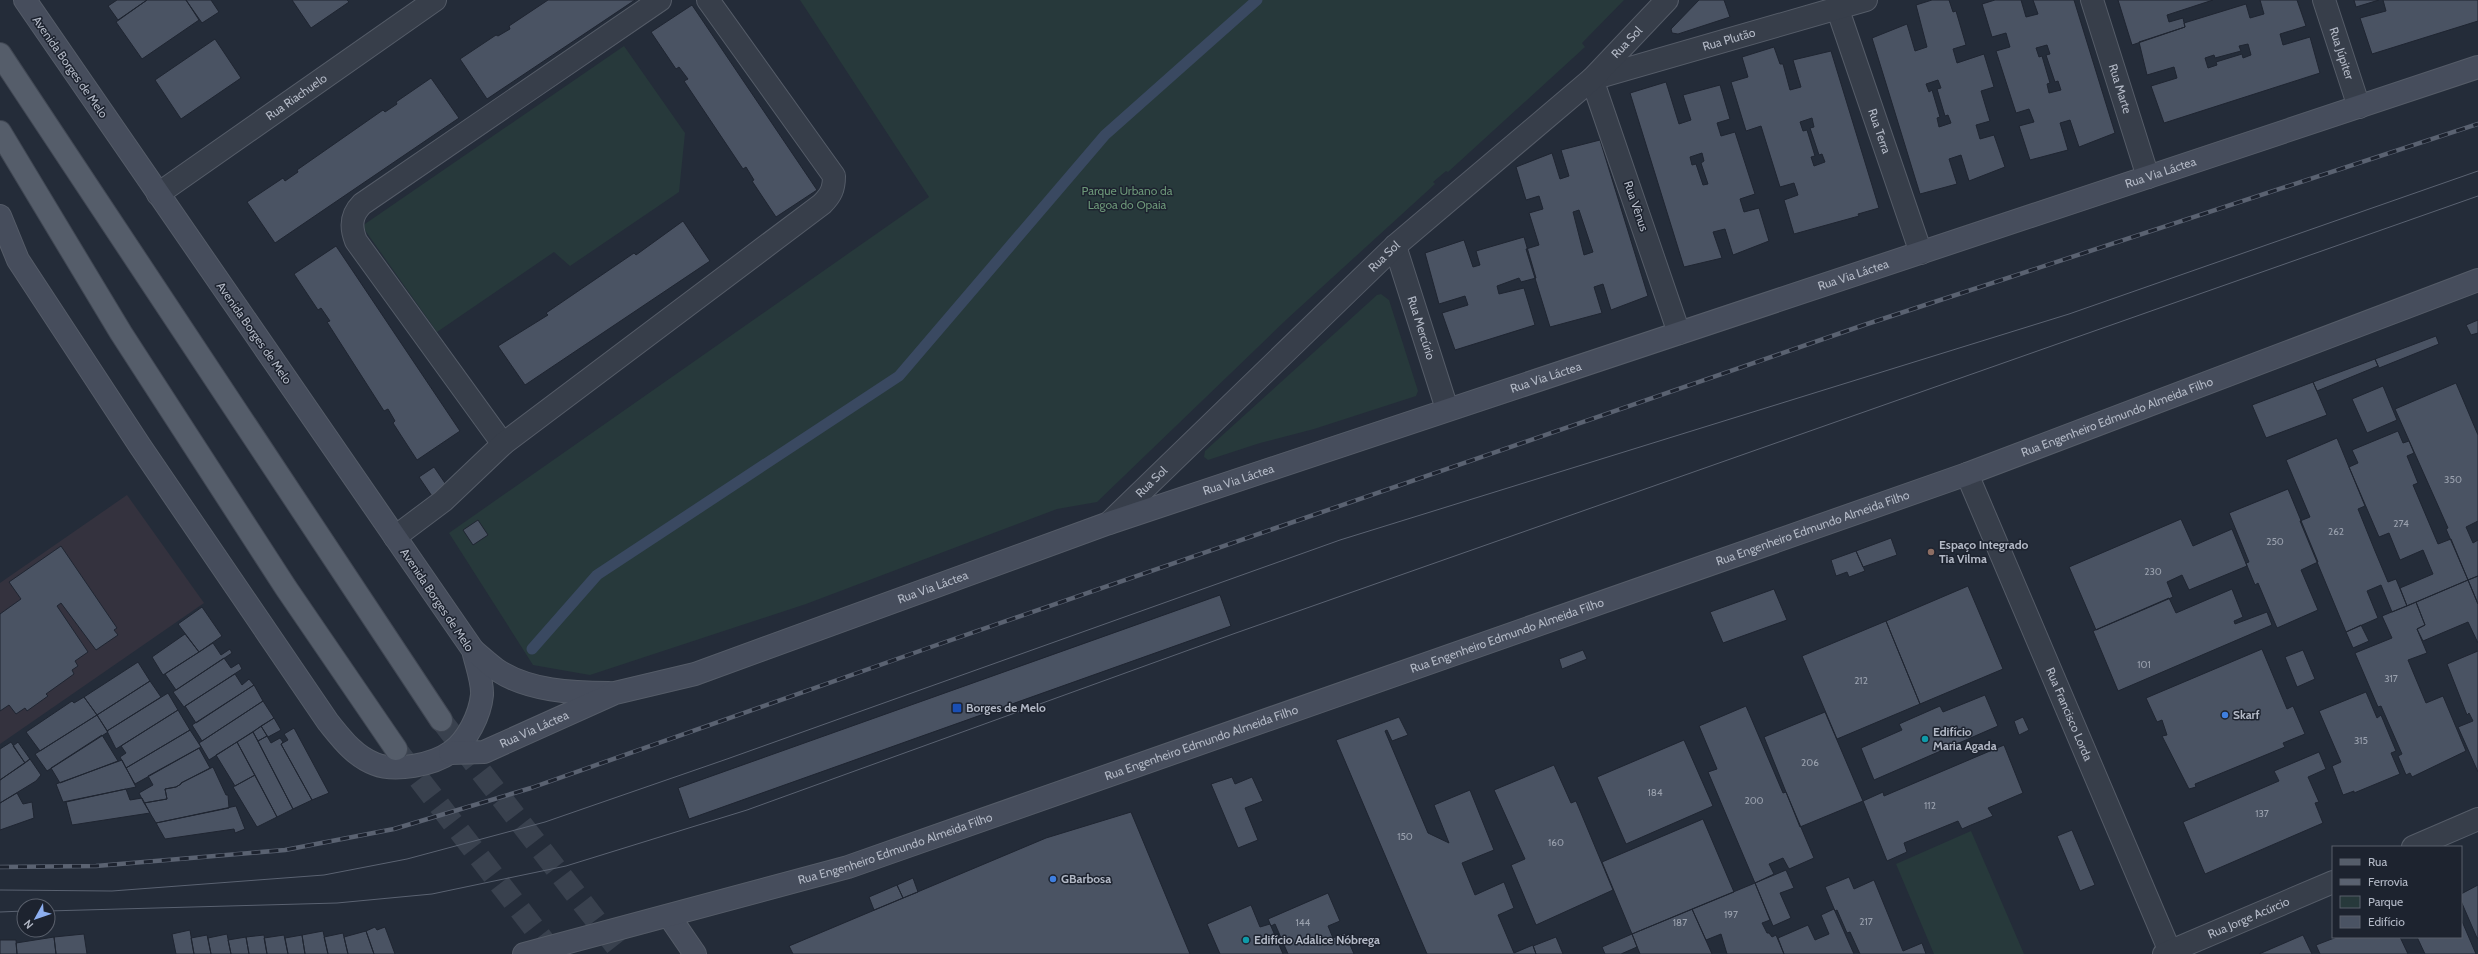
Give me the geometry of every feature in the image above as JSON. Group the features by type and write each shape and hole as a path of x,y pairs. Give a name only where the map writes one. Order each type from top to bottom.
{"main road":[{"path":"0,54 441,720"},
{"path":"0,132 134,354 286,588 396,749"}],"street":[{"name":"Avenida Borges de Melo","path":"0,216 18,260 27,274 149,459 328,722 350,749 375,765 399,768 419,765 450,753 465,738 476,718 482,694 473,650 24,0"},
{"name":"Rua Riachuelo","path":"158,194 435,0"},
{"path":"503,444 356,241 352,232 355,211 362,204 660,0"},
{"path":"395,537 443,501 503,444 822,204 830,196 834,187 834,176 708,0"},
{"name":"Rua Sol","path":"1110,523 1395,246 1592,79 1667,0"},
{"name":"Rua Plutão","path":"1592,79 1838,10 1866,0"},
{"name":"Rua Marte","path":"2092,0 2148,177"},
{"name":"Rua Júpiter","path":"2324,0 2359,107"},
{"name":"Rua Terra","path":"1838,10 1920,253"},
{"name":"Rua Via Láctea","path":"450,753 487,751 615,693 695,674 1110,523 1447,409 2478,67"},
{"name":"Rua Vênus","path":"1592,79 1679,333"},
{"name":"Rua Mercúrio","path":"1395,246 1447,409"},
{"name":"Rua Engenheiro Edmundo Almeida Filho","path":"524,954 848,867 1967,474 2478,280"},
{"name":"Rua Francisco Lorda","path":"1967,474 2168,953"},
{"name":"Rua Via Láctea","path":"473,650 508,676 544,688 578,693 615,693"},
{"path":"2415,846 2478,819"},
{"name":"Rua Jorge Acúrcio","path":"2168,953 2332,882"},
{"path":"669,916 695,954"}],"shaded area":[{"path":"127,495 204,603 0,744 0,583"}],"green space":[{"name":"Parque Urbano da Lagoa do Opaia","path":"800,0 1624,0 1582,43 1585,47 1448,172 1446,171 1433,182 1435,184 1287,319 1097,502 1057,509 806,604 590,675 533,665 449,533 929,197"},
{"path":"624,46 685,133 679,192 570,266 554,252 437,332 362,226"},
{"path":"1381,294 1389,300 1418,391 1416,396 1314,429 1260,443 1208,460 1204,457 1205,451 1377,295"},
{"path":"1971,831 2024,954 1934,954 1896,864"}],"building":[{"path":"117,0 147,0 118,20 108,6"},
{"path":"147,0 186,0 199,20 142,59 116,22"},
{"path":"186,0 211,0 219,12 202,23"},
{"path":"292,0 347,0 349,2 311,28"},
{"path":"548,0 635,0 487,99 460,59 496,35 498,36 510,29 509,26"},
{"path":"1699,0 1724,0 1730,17 1678,34 1672,33 1671,29"},
{"path":"1932,0 1949,0 1953,12 1956,11 1966,45 1953,49 1957,63 1984,54 1994,87 1981,91 1990,121 1976,125 1980,139 1994,135 2005,167 1969,181 1961,155 1949,159 1957,184 1920,194 1872,38 1907,24 1915,51 1927,47 1916,5","holes":["1938,80 1941,88 1937,89 1945,116 1948,115 1951,123 1939,127 1937,118 1940,117 1932,90 1929,92 1926,84"]},
{"path":"1995,0 2021,0 2026,17 2038,14 2033,0 2074,0 2115,133 2079,147 2070,120 2060,123 2068,150 2030,160 2019,126 2034,122 2029,109 2016,113 1996,51 2010,47 2006,33 1992,37 1982,4","holes":["2047,45 2050,54 2046,55 2055,82 2058,81 2061,90 2049,93 2047,84 2050,83 2042,56 2039,57 2036,48"]},
{"path":"2118,0 2213,0 2167,15 2169,22 2183,18 2185,27 2132,45"},
{"path":"2260,0 2297,0 2306,26 2280,34 2283,45 2310,37 2320,73 2164,123 2151,86 2177,78 2174,67 2147,75 2139,42 2185,27 2184,23 2246,4 2250,18 2264,14","holes":["2248,44 2251,55 2243,58 2242,54 2216,62 2217,65 2208,68 2205,58 2214,55 2215,58 2241,51 2239,46"]},
{"path":"2354,0 2379,0 2356,7"},
{"path":"2383,0 2478,0 2478,21 2372,54 2360,18 2386,11"},
{"path":"692,5 817,190 776,217 752,181 754,180 746,167 743,169 684,81 688,79 679,67 676,69 651,32"},
{"path":"215,39 241,78 181,119 155,80"},
{"path":"1774,47 1780,64 1783,64 1790,90 1801,87 1793,60 1831,51 1879,208 1858,214 1859,216 1794,234 1784,200 1798,195 1794,183 1780,187 1761,126 1746,131 1731,82 1748,77 1742,57","holes":["1812,118 1814,127 1810,128 1819,155 1822,154 1825,162 1814,166 1811,157 1815,156 1807,130 1803,131 1800,122"]},
{"path":"431,78 459,118 275,243 247,202 283,178 285,181 298,172 297,170 383,110 385,112 397,104 396,102"},
{"path":"1666,82 1679,124 1691,120 1683,95 1720,85 1730,119 1717,123 1721,136 1735,132 1755,194 1740,199 1744,212 1759,208 1769,241 1733,255 1725,229 1713,232 1722,258 1684,267 1630,93","holes":["1702,153 1704,161 1701,163 1708,184 1703,185 1696,164 1692,165 1690,157"]},
{"path":"1600,140 1648,296 1611,310 1603,284 1594,287 1602,313 1550,327 1526,249 1539,245 1529,213 1543,209 1539,196 1526,200 1516,167 1552,153 1560,179 1569,176 1561,150","holes":["1579,210 1593,252 1584,255 1573,212"]},
{"path":"683,221 710,261 525,385 498,346 548,315 546,313 634,253 636,255"},
{"path":"1524,237 1536,278 1521,282 1519,278 1497,286 1499,294 1524,288 1535,325 1455,350 1442,313 1468,305 1465,296 1439,304 1425,253 1464,240 1473,267 1480,265 1476,251"},
{"path":"336,246 460,431 417,460 393,423 395,421 388,409 384,411 327,322 330,321 321,308 318,310 294,274"},
{"path":"2478,320 2478,333 2471,335 2466,325"},
{"path":"2436,336 2439,344 2379,368 2375,359"},
{"path":"2375,359 2378,366 2317,391 2313,382"},
{"path":"2313,382 2327,415 2266,438 2252,405"},
{"path":"2456,383 2478,435 2478,521 2466,527 2473,543 2478,540 2478,576 2468,580 2446,529 2448,528 2395,409"},
{"path":"2383,386 2397,420 2367,433 2352,399"},
{"path":"2398,431 2403,443 2409,441 2414,453 2407,456 2418,483 2413,485 2438,544 2451,539 2468,580 2407,606 2400,588 2433,574 2423,550 2400,560 2389,533 2379,537 2349,467 2358,463 2352,450"},
{"path":"2337,438 2365,506 2358,509 2375,551 2388,582 2396,579 2407,606 2392,612 2381,585 2367,591 2378,618 2346,632 2300,521 2310,517 2286,460"},
{"path":"434,467 449,489 434,499 419,477"},
{"path":"2288,489 2318,562 2301,570 2318,610 2277,628 2258,583 2255,585 2246,563 2249,562 2229,513"},
{"path":"2181,519 2193,546 2232,529 2247,566 2189,590 2182,575 2167,582 2173,597 2096,630 2069,567"},
{"path":"478,520 488,535 473,545 463,530"},
{"path":"1891,538 1897,555 1863,567 1856,551"},
{"path":"61,546 117,628 114,630 118,635 96,650 61,603 57,606 88,652 75,661 78,666 72,670 74,674 46,694 48,696 27,711 25,708 16,714 9,705 0,711 0,614 21,599 9,582"},
{"path":"1856,551 1865,571 1849,577 1847,572 1836,576 1831,560"},
{"path":"2478,576 2478,604 2468,580"},
{"path":"2468,580 2478,604 2478,643 2468,622 2423,641 2417,629 2425,625 2416,602"},
{"path":"1968,586 2003,669 1920,704 1886,621"},
{"path":"1774,589 1787,620 1723,643 1710,612"},
{"path":"2232,589 2243,617 2234,621 2235,624 2267,612 2272,625 2118,691 2093,631 2169,598 2176,613"},
{"name":"Borges de Melo","path":"1220,595 1231,626 689,819 678,788"},
{"path":"2416,602 2425,625 2417,629 2427,653 2408,660 2426,703 2443,696 2466,751 2412,777 2410,773 2406,775 2398,756 2402,754 2381,706 2378,707 2355,653 2392,638 2382,616"},
{"path":"202,607 222,636 199,652 178,624"},
{"path":"1886,621 1920,704 1837,739 1802,656"},
{"path":"2361,625 2369,641 2353,648 2346,632"},
{"path":"185,634 199,652 163,675 152,657"},
{"path":"213,643 221,655 230,649 232,653 176,690 165,674"},
{"name":"Skarf","path":"2262,649 2287,709 2293,706 2305,734 2283,743 2285,747 2195,784 2196,787 2189,789 2162,736 2167,735 2162,720 2157,722 2146,698"},
{"path":"1583,650 1587,659 1562,669 1559,659"},
{"path":"2303,650 2315,679 2297,687 2285,657"},
{"path":"2478,651 2478,772 2458,727 2473,721 2469,713 2467,715 2447,664"},
{"path":"224,658 231,668 239,663 242,669 184,707 173,692"},
{"path":"138,662 150,681 97,715 84,697"},
{"path":"235,674 242,685 249,679 254,685 196,723 185,706"},
{"path":"150,681 161,697 107,731 97,715"},
{"path":"254,685 263,701 202,741 192,725"},
{"path":"2366,692 2377,718 2381,715 2396,751 2391,753 2400,774 2354,793 2354,791 2343,795 2332,766 2341,762 2319,711"},
{"path":"168,693 178,710 116,749 107,731"},
{"name":"Edifício Maria Agada","path":"1985,695 1998,726 1874,780 1861,748 1902,730 1899,724 1940,706 1943,712"},
{"path":"84,697 97,715 40,751 26,732 72,701 74,703"},
{"path":"263,701 274,718 209,760 199,743"},
{"path":"1746,706 1783,793 1786,792 1814,858 1789,869 1783,858 1769,864 1774,874 1755,883 1708,772 1717,769 1699,726"},
{"path":"178,710 190,730 126,768 120,757 126,753 121,746"},
{"path":"1825,712 1863,801 1800,827 1764,737"},
{"path":"97,715 108,732 47,771 35,754"},
{"path":"1399,717 1408,735 1392,741 1387,730 1385,731 1428,833 1449,843 1434,805 1470,790 1494,850 1462,863 1475,895 1504,882 1514,908 1498,915 1514,953 1533,945 1536,954 1427,954 1336,740"},
{"path":"2023,717 2029,730 2019,735 2014,721"},
{"path":"274,718 281,730 268,737 261,726"},
{"path":"261,726 267,736 258,741 253,732"},
{"path":"294,728 329,793 312,800 281,744 288,740 284,734"},
{"path":"190,730 201,747 135,784 126,768"},
{"path":"253,732 293,809 277,817 237,742"},
{"path":"102,735 118,761 60,783 51,768"},
{"path":"267,736 271,743 280,738 283,742 281,744 312,800 293,809 258,741"},
{"path":"1684,740 1713,806 1626,844 1597,777"},
{"path":"11,742 25,763 0,780 0,749"},
{"path":"18,742 30,759 25,763 13,746"},
{"path":"237,742 255,775 235,786 216,755"},
{"path":"2004,745 2023,793 1988,808 1993,816 1962,829 1958,821 1904,843 1907,852 1887,861 1863,801 1883,792 1884,796"},
{"path":"199,748 210,768 176,787 165,789 167,799 144,803 139,793 153,785 148,776"},
{"path":"2319,752 2326,769 2308,777 2319,802 2315,803 2323,823 2205,874 2183,822 2279,781 2274,771"},
{"path":"30,759 41,775 36,781 0,803 0,780"},
{"path":"122,760 136,787 63,802 56,784"},
{"path":"1554,765 1571,803 1576,801 1613,890 1536,925 1511,865 1525,859 1494,790"},
{"path":"213,767 226,795 228,795 229,808 156,823 144,803 167,799 165,789 176,787"},
{"path":"255,775 277,817 257,827 233,787"},
{"path":"1232,777 1235,784 1252,777 1263,801 1245,808 1258,840 1238,848 1211,784"},
{"path":"126,789 130,800 142,798 150,813 72,825 66,802"},
{"path":"17,793 23,804 32,802 34,818 0,830 0,803"},
{"path":"236,806 245,829 235,833 234,829 165,839 156,823"},
{"name":"GBarbosa","path":"1131,812 1190,954 793,954 789,946 1046,838"},
{"path":"1703,819 1734,892 1632,934 1602,862"},
{"path":"2072,830 2095,885 2080,891 2057,836"},
{"path":"1786,870 1794,888 1780,893 1791,918 1773,926 1755,883"},
{"path":"1849,877 1854,889 1874,880 1903,951 1922,943 1926,954 1860,954 1850,932 1847,933 1837,910 1835,911 1825,887"},
{"path":"913,878 918,892 903,898 897,885"},
{"path":"1755,883 1770,920 1762,923 1767,933 1769,933 1772,937 1776,935 1784,954 1727,954 1721,934 1706,940 1692,909"},
{"path":"897,885 903,898 874,910 869,897"},
{"path":"2478,885 2478,938 2462,903 2462,893"},
{"path":"1328,893 1340,921 1328,926 1333,938 1345,933 1354,954 1288,954 1275,924 1271,926 1268,919"},
{"name":"Edifício Adalice Nóbrega","path":"1251,905 1260,927 1270,924 1283,954 1220,954 1207,924"},
{"path":"1692,909 1712,954 1640,954 1632,934"},
{"path":"1834,909 1854,954 1784,954 1778,938 1808,925 1815,940 1829,934 1821,915"},
{"path":"2462,921 2476,954 2425,954 2417,938 2462,938"},
{"path":"375,927 377,930 385,927 395,954 374,954 366,931"},
{"path":"190,930 194,954 176,954 172,934"},
{"path":"323,931 328,954 305,954 302,935"},
{"path":"366,931 374,954 348,954 344,937"},
{"path":"343,933 348,954 328,954 324,937"},
{"path":"84,934 87,954 56,954 54,938"},
{"path":"227,934 231,954 211,954 208,938"},
{"path":"1632,934 1637,947 1621,954 1605,954 1602,947"},
{"path":"207,935 211,954 194,954 191,938"},
{"path":"264,935 267,954 249,954 246,937"},
{"path":"284,935 288,954 267,954 264,938"},
{"path":"302,935 305,954 288,954 285,938"},
{"path":"2303,935 2312,954 2259,954"},
{"path":"246,937 249,954 231,954 228,940"},
{"path":"1556,937 1563,954 1536,954 1533,946"},
{"path":"54,938 56,954 17,954 16,943"},
{"path":"2334,938 2400,938 2408,954 2320,954 2316,945"},
{"path":"0,940 16,940 17,954 0,954"}],"waterway":[{"path":"532,649 597,575 899,376 1105,135 1257,0"}],"tunnel":[{"path":"441,720 622,954"},
{"path":"399,753 554,954"}],"tram line":[{"path":"0,890 112,891 324,875 407,859 545,822 727,759 1340,540 2069,314 2478,171"},
{"path":"56,911 337,903 432,894 566,866 747,810 1233,634 2478,196"},
{"path":"0,912 16,911"}],"railway":[{"path":"0,867 96,866 285,850 394,829 531,788 931,647 1864,325 2478,124"}],"place":[{"name":"Espaço Integrado Tia Vilma","path":"1931,552"},
{"name":"Borges de Melo","path":"957,708"},
{"name":"Skarf","path":"2225,715"},
{"name":"Edifício Maria Agada","path":"1925,739"},
{"name":"GBarbosa","path":"1053,879"},
{"name":"Edifício Adalice Nóbrega","path":"1246,940"}]}
